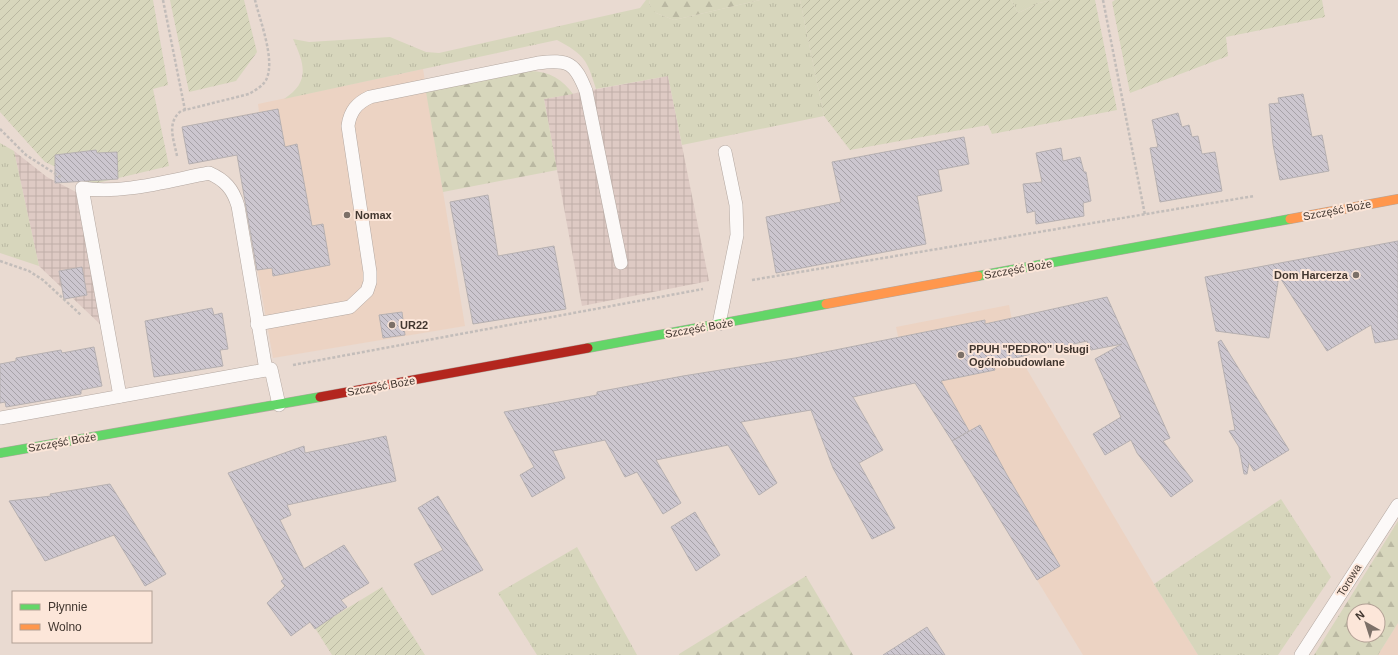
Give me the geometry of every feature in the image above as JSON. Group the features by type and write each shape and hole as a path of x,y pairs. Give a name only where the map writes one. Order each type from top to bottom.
{"street":[{"name":"Szczęść Boże","path":"0,453 279,405 1398,199"}],"lane":[{"path":"257,324 350,307 367,291 370,282 370,272 348,126 349,117 360,102 370,97 538,63 552,61 566,62 575,68 581,77 586,91 621,263"},
{"path":"719,324 737,235 736,205 725,152"},
{"path":"120,396 82,188 104,191 209,173 220,178 228,185 235,195 257,324 268,370 279,405"},
{"path":"0,418 268,370"},
{"name":"Torowa","path":"1301,655 1398,505"}],"path":[{"path":"163,0 185,110"},
{"path":"180,179 171,123 175,116 185,110 249,94 259,88 266,81 270,63 255,0"},
{"path":"1103,0 1150,245"},
{"path":"0,129 26,155 46,169 82,188"},
{"path":"268,370 726,285 1262,194"},
{"path":"0,261 29,271 43,280 68,305 109,338"}],"shaded area":[{"name":"Nomax","path":"423,69 465,326 273,358 237,155 189,164 182,127 259,112 258,104"},
{"path":"668,76 709,281 582,306 544,99"},
{"path":"14,151 47,177 76,192 103,327 39,266"},
{"path":"1009,305 1019,356 1154,584 1198,655 1083,655 904,363 896,327"},
{"path":"1398,623 1398,655 1378,655"}],"green space":[{"path":"0,0 153,0 168,85 153,89 169,166 93,184 45,162 0,112"},
{"path":"170,0 244,0 257,52 236,81 189,92"},
{"path":"646,0 649,0 650,5 656,13 674,20 760,0 800,0 824,116 682,145 668,76 596,89 584,59 574,50 557,40 284,99 293,93 302,79 302,64 293,39 309,42 390,37 426,52 439,53 640,8"},
{"path":"649,0 760,0 674,20 656,13 651,9"},
{"path":"800,0 1011,0 1018,13 1039,3 1052,0 1095,0 1117,110 992,134 988,125 850,150 824,116"},
{"path":"1011,0 1052,0 1039,3 1018,13"},
{"path":"1115,0 1322,0 1325,17 1226,37 1228,56 1130,93 1112,2"},
{"path":"531,71 538,71 555,77 565,84 573,94 544,99 557,170 443,192 426,92"},
{"path":"0,143 14,151 39,266 0,253"},
{"path":"1281,499 1331,577 1278,655 1198,655 1154,584"},
{"path":"1398,521 1398,623 1386,642 1386,603 1347,603"},
{"path":"577,547 637,655 537,655 498,593"},
{"path":"806,576 853,655 679,655 679,654"},
{"path":"382,587 425,655 332,655 315,628"},
{"path":"1346,604 1346,643 1386,643 1378,655 1314,655"}],"building":[{"path":"1303,94 1312,137 1322,135 1329,171 1280,180 1273,144 1269,104 1279,103 1278,98"},
{"path":"278,109 285,147 297,144 312,226 323,224 330,265 273,276 272,268 257,270 237,155 189,164 182,127"},
{"path":"1178,113 1182,127 1189,125 1192,137 1198,136 1202,154 1215,152 1222,191 1160,202 1150,148 1158,147 1152,120"},
{"path":"964,137 969,164 938,170 942,191 917,196 926,244 776,273 766,217 841,202 832,162"},
{"path":"1061,148 1063,161 1080,157 1084,172 1086,172 1091,201 1083,203 1084,216 1036,224 1035,211 1027,213 1023,184 1042,182 1036,153"},
{"path":"96,150 97,153 117,152 118,179 55,183 55,155"},
{"path":"488,195 498,256 554,246 566,309 473,324 450,202"},
{"path":"1398,241 1398,339 1375,343 1371,325 1327,351 1279,276 1269,338 1216,331 1205,277"},
{"path":"82,267 87,295 64,299 59,271"},
{"path":"1107,297 1170,438 1163,441 1193,481 1171,497 1137,453 1131,440 1105,455 1093,434 1121,417 1095,359 1122,344 1091,350 1087,341 993,364 995,370 941,381 969,431 952,441 915,383 853,397 883,450 859,463 895,528 872,539 833,468 811,410 741,422 777,483 759,495 728,445 656,460 681,503 663,514 637,472 625,477 605,440 553,451 565,478 532,497 520,475 534,467 504,412 597,395 597,392 683,376 795,358 985,320 985,324"},
{"path":"212,308 214,315 222,313 228,349 220,350 223,366 154,377 145,321"},
{"name":"UR22","path":"402,312 405,335 383,338 379,315"},
{"path":"1221,340 1289,450 1254,471 1249,463 1247,474 1244,474 1239,447 1229,431 1235,430 1218,342"},
{"path":"94,347 102,386 81,390 81,394 6,407 5,402 0,403 0,364 16,361 16,358 61,350 62,353"},
{"path":"980,425 1060,566 1037,580 952,441"},
{"path":"386,436 396,481 287,505 291,515 280,520 304,569 344,545 369,583 341,600 347,607 315,629 310,622 291,636 267,603 285,586 281,581 284,579 228,473 304,446 305,453"},
{"path":"110,484 166,574 145,586 114,535 45,561 9,501 51,496 50,494"},
{"path":"438,496 483,570 432,595 414,564 443,550 418,508"},
{"path":"695,512 720,555 696,571 671,527"},
{"path":"927,627 945,655 883,655"}],"traffic: fast":[{"path":"978,276 1290,219"},
{"path":"588,348 826,304"},
{"path":"0,453 320,397"}],"traffic: slow":[{"path":"1290,219 1398,199"},
{"path":"826,304 978,276"}],"traffic: jam":[{"path":"320,397 588,348"}],"place":[{"name":"Nomax","path":"347,215"},
{"name":"Dom Harcerza","path":"1356,275"},
{"name":"UR22","path":"392,325"},
{"name":"PPUH \"PEDRO\" Usługi Ogólnobudowlane","path":"961,355"}]}
